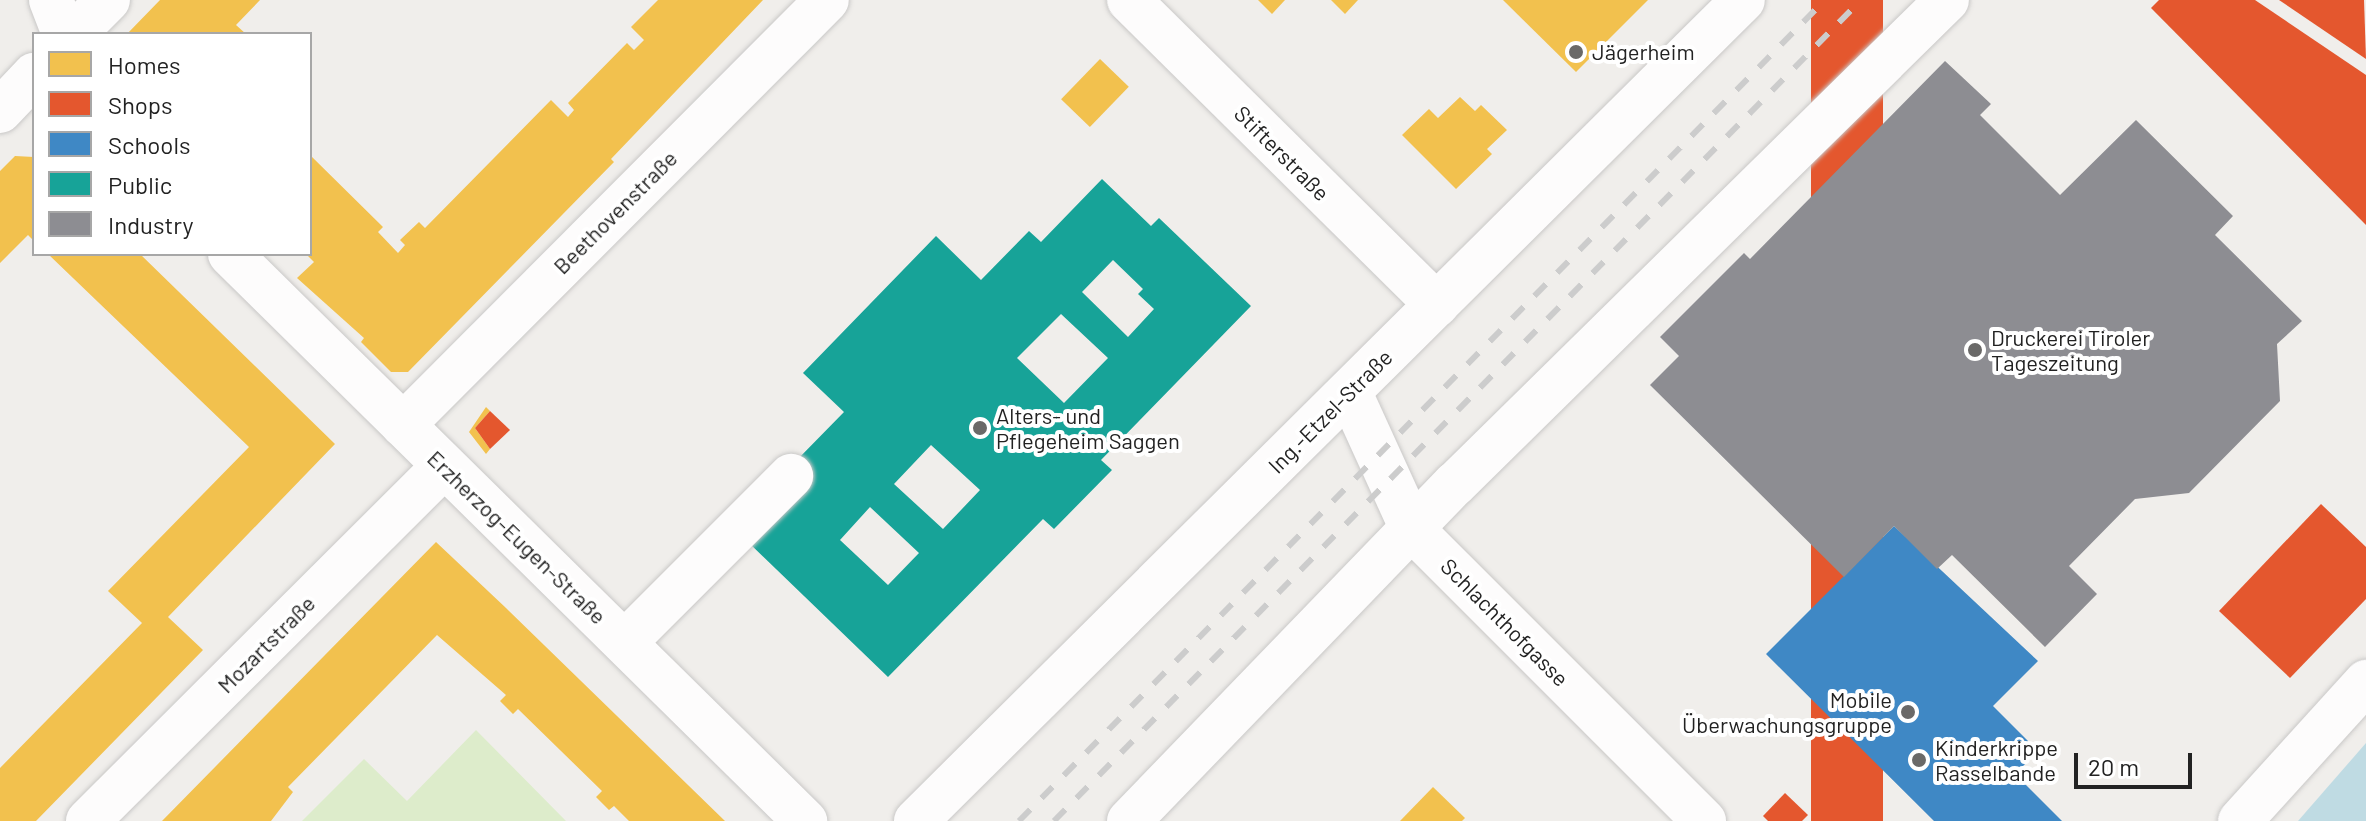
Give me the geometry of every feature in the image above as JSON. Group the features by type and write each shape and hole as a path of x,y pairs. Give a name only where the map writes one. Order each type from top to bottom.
{"street":[{"path":"51,0 63,32"},
{"path":"76,32 108,0"},
{"name":"Beethovenstraße","path":"403,425 827,0"},
{"name":"Stifterstraße","path":"1129,0 1437,305"},
{"name":"Ing.-Etzel-Straße","path":"916,821 1743,0"},
{"path":"1129,821 1412,529 1947,0"},
{"path":"0,111 32,77"},
{"name":"Erzherzog-Eugen-Straße","path":"232,256 805,821"},
{"name":"Schlachthofgasse","path":"1350,393 1412,529 1704,821"},
{"name":"Mozartstraße","path":"88,821 444,466"},
{"path":"625,642 791,476"},
{"path":"2240,821 2366,682"}],"green space":[{"path":"476,730 566,821 302,821 364,759 407,801"}],"water":[{"path":"2366,743 2366,821 2298,821"}],"building: Homes":[{"path":"160,0 260,0 236,25 244,32 129,32"},
{"path":"658,0 763,0 611,159 614,162 408,372 391,372 361,342 364,338 297,278 314,262 308,256 312,256 312,157 383,227 378,232 398,253 405,245 400,240 419,222 425,228 551,100 568,117 574,110 568,103 627,43 634,50 644,40 631,27"},
{"path":"1258,0 1285,0 1272,14"},
{"path":"1331,0 1358,0 1345,14"},
{"name":"Jägerheim","path":"1503,0 1648,0 1576,72"},
{"path":"1100,59 1129,87 1090,127 1061,99"},
{"path":"1460,97 1475,111 1481,105 1507,130 1487,149 1492,154 1456,189 1402,135 1429,109 1438,118"},
{"path":"15,156 32,157 32,239 28,235 0,263 0,171"},
{"path":"50,256 142,256 335,444 168,617 203,650 36,821 0,821 0,768 142,623 108,591 249,447"},
{"path":"486,407 490,411 475,428 490,449 486,454 469,432"},
{"path":"436,542 725,821 629,821 614,806 609,810 596,797 602,791 518,709 513,714 500,701 506,695 437,635 288,787 293,792 271,821 162,821"},
{"path":"1433,787 1465,818 1462,821 1400,821"}],"building: Shops":[{"path":"1811,0 1883,0 1883,821 1811,821"},
{"path":"2159,0 2255,0 2366,75 2366,225 2151,8"},
{"path":"2279,0 2364,0 2366,59"},
{"path":"490,411 510,430 490,449 475,428"},
{"path":"2321,504 2366,547 2366,599 2290,678 2219,611"},
{"path":"1785,793 1808,815 1802,821 1768,821 1763,816"}],"building: Schools":[{"path":"1894,526 2038,661 1993,706 2038,751 2015,774 2062,821 1934,821 1766,654"}],"building: Public":[{"name":"Alters- und Pflegeheim Saggen","path":"1102,179 1151,226 1159,218 1251,306 1101,460 1112,470 1054,529 1043,519 888,677 748,542 795,462 844,412 803,373 936,236 981,280 1029,231 1041,242","holes":["1113,260 1143,289 1138,294 1154,309 1128,337 1082,292","1061,314 1108,358 1064,403 1017,358","931,445 980,490 943,529 894,484","870,507 919,553 888,585 840,540"]}],"building: Industry":[{"name":"Druckerei Tiroler Tageszeitung","path":"1945,61 1991,104 1980,115 2060,195 2136,120 2233,216 2215,235 2302,321 2277,344 2280,401 2189,493 2135,499 2069,566 2097,594 2045,647 1952,555 1937,569 1894,526 1844,577 1650,385 1679,356 1660,337 1744,253 1750,259"}],"railway":[{"path":"1019,821 1825,0"},
{"path":"1054,821 1861,0"}],"place":[{"name":"Jägerheim","path":"1576,52"},
{"name":"Druckerei Tiroler Tageszeitung","path":"1975,350"},
{"name":"Alters- und Pflegeheim Saggen","path":"980,428"},
{"name":"Mobile Überwachungsgruppe","path":"1908,712"},
{"name":"Kinderkrippe Rasselbande","path":"1919,760"}]}
